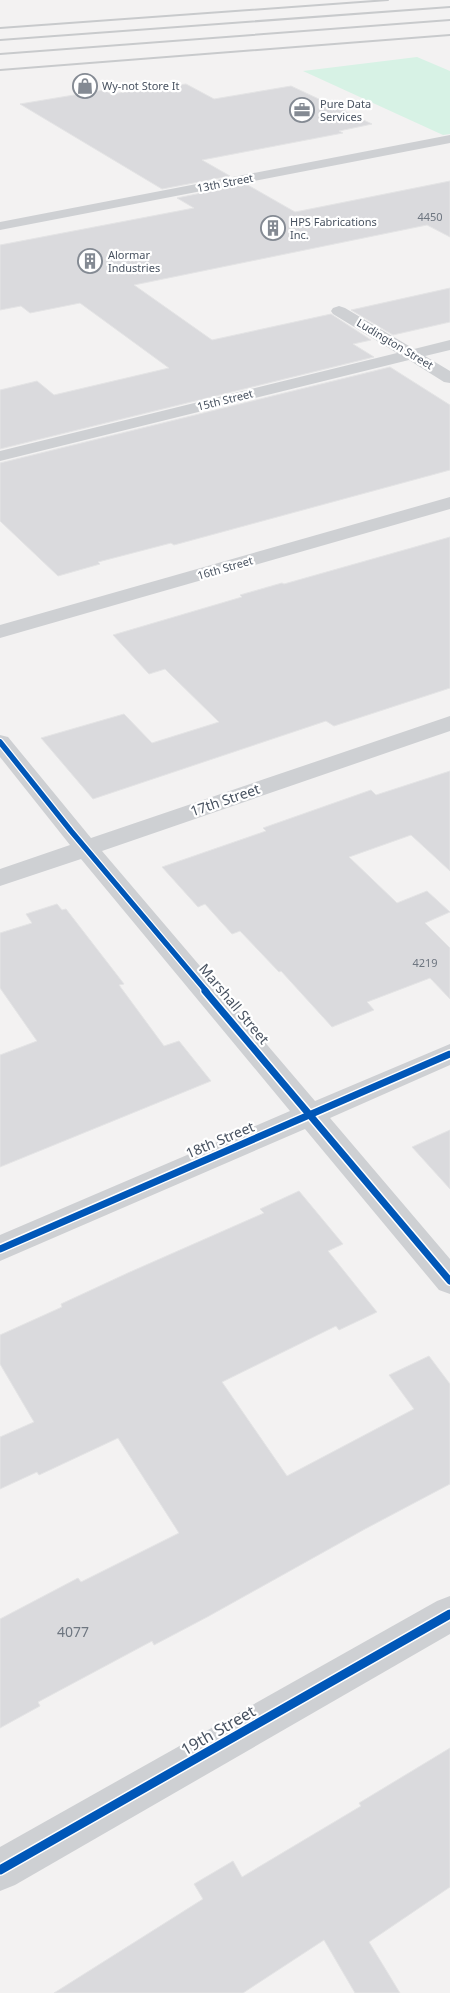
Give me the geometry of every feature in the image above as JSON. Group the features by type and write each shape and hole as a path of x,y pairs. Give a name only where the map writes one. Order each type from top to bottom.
{"street":[{"name":"13th Street","path":"0,226 450,139"},
{"name":"Ludington Street","path":"339,310 450,378"},
{"name":"15th Street","path":"0,456 450,345"},
{"name":"16th Street","path":"0,632 450,503"},
{"name":"17th Street","path":"0,878 450,723"},
{"name":"Marshall Street","path":"0,742 86,848 450,1281"},
{"name":"18th Street","path":"0,1249 450,1054"},
{"name":"19th Street","path":"0,1870 450,1614"}],"green space":[{"path":"417,57 450,71 450,134 443,135 303,71"}],"building":[{"path":"186,84 214,99 291,86 372,124 339,131 343,133 202,160 230,176 162,189 20,104 104,90 111,94"},
{"path":"450,181 450,237 427,225 134,285 212,340 331,314 371,340 353,344 374,357 0,449 0,390 37,381 54,395 169,368 80,303 30,313 21,306 0,310 0,245 194,208 177,198 246,184 295,212"},
{"path":"450,288 450,322 393,335 351,310"},
{"path":"390,367 450,405 450,470 174,545 171,543 98,562 100,564 58,576 0,521 0,463"},
{"path":"450,537 450,688 334,726 326,721 93,799 41,738 124,714 152,743 219,722 165,669 149,674 113,635 242,597 240,595"},
{"path":"450,771 450,871 411,835 349,857 397,903 427,891 450,912 425,923 450,948 450,999 430,978 367,1002 374,1010 332,1027 281,971 279,972 240,931 232,934 205,904 198,907 162,867 266,831 263,828 371,790 376,795"},
{"path":"57,904 62,910 66,909 124,984 119,985 164,1046 179,1041 211,1081 0,1167 0,1055 37,1041 0,988 0,933 32,923 26,914"},
{"path":"450,1130 450,1189 412,1147"},
{"path":"299,1191 343,1244 328,1251 377,1312 339,1330 336,1326 222,1382 287,1476 414,1409 389,1375 429,1356 450,1384 450,1484 209,1616 154,1645 152,1641 38,1702 40,1706 0,1728 0,1619 78,1578 81,1582 179,1533 118,1438 39,1475 37,1472 0,1489 0,1437 34,1422 0,1364 0,1335 62,1307 61,1304 130,1272 264,1213 260,1209"},
{"path":"450,1748 450,1887 369,1942 400,1993 355,1993 324,1940 243,1993 54,1993 203,1899 194,1884 233,1861 242,1877 361,1806 359,1803"}],"railway":[{"path":"0,28 388,0"},
{"path":"0,40 450,7"},
{"path":"0,54 450,20"},
{"path":"0,70 450,35"}],"cycle path":[{"path":"0,742 71,831 450,1281"},
{"path":"0,1249 450,1054"},
{"path":"0,1870 450,1614"}],"place":[{"name":"Wy-not Store It","path":"85,86"},
{"name":"Pure Data Services","path":"302,110"},
{"name":"HPS Fabrications Inc.","path":"273,228"},
{"name":"Alormar Industries","path":"90,261"}]}
